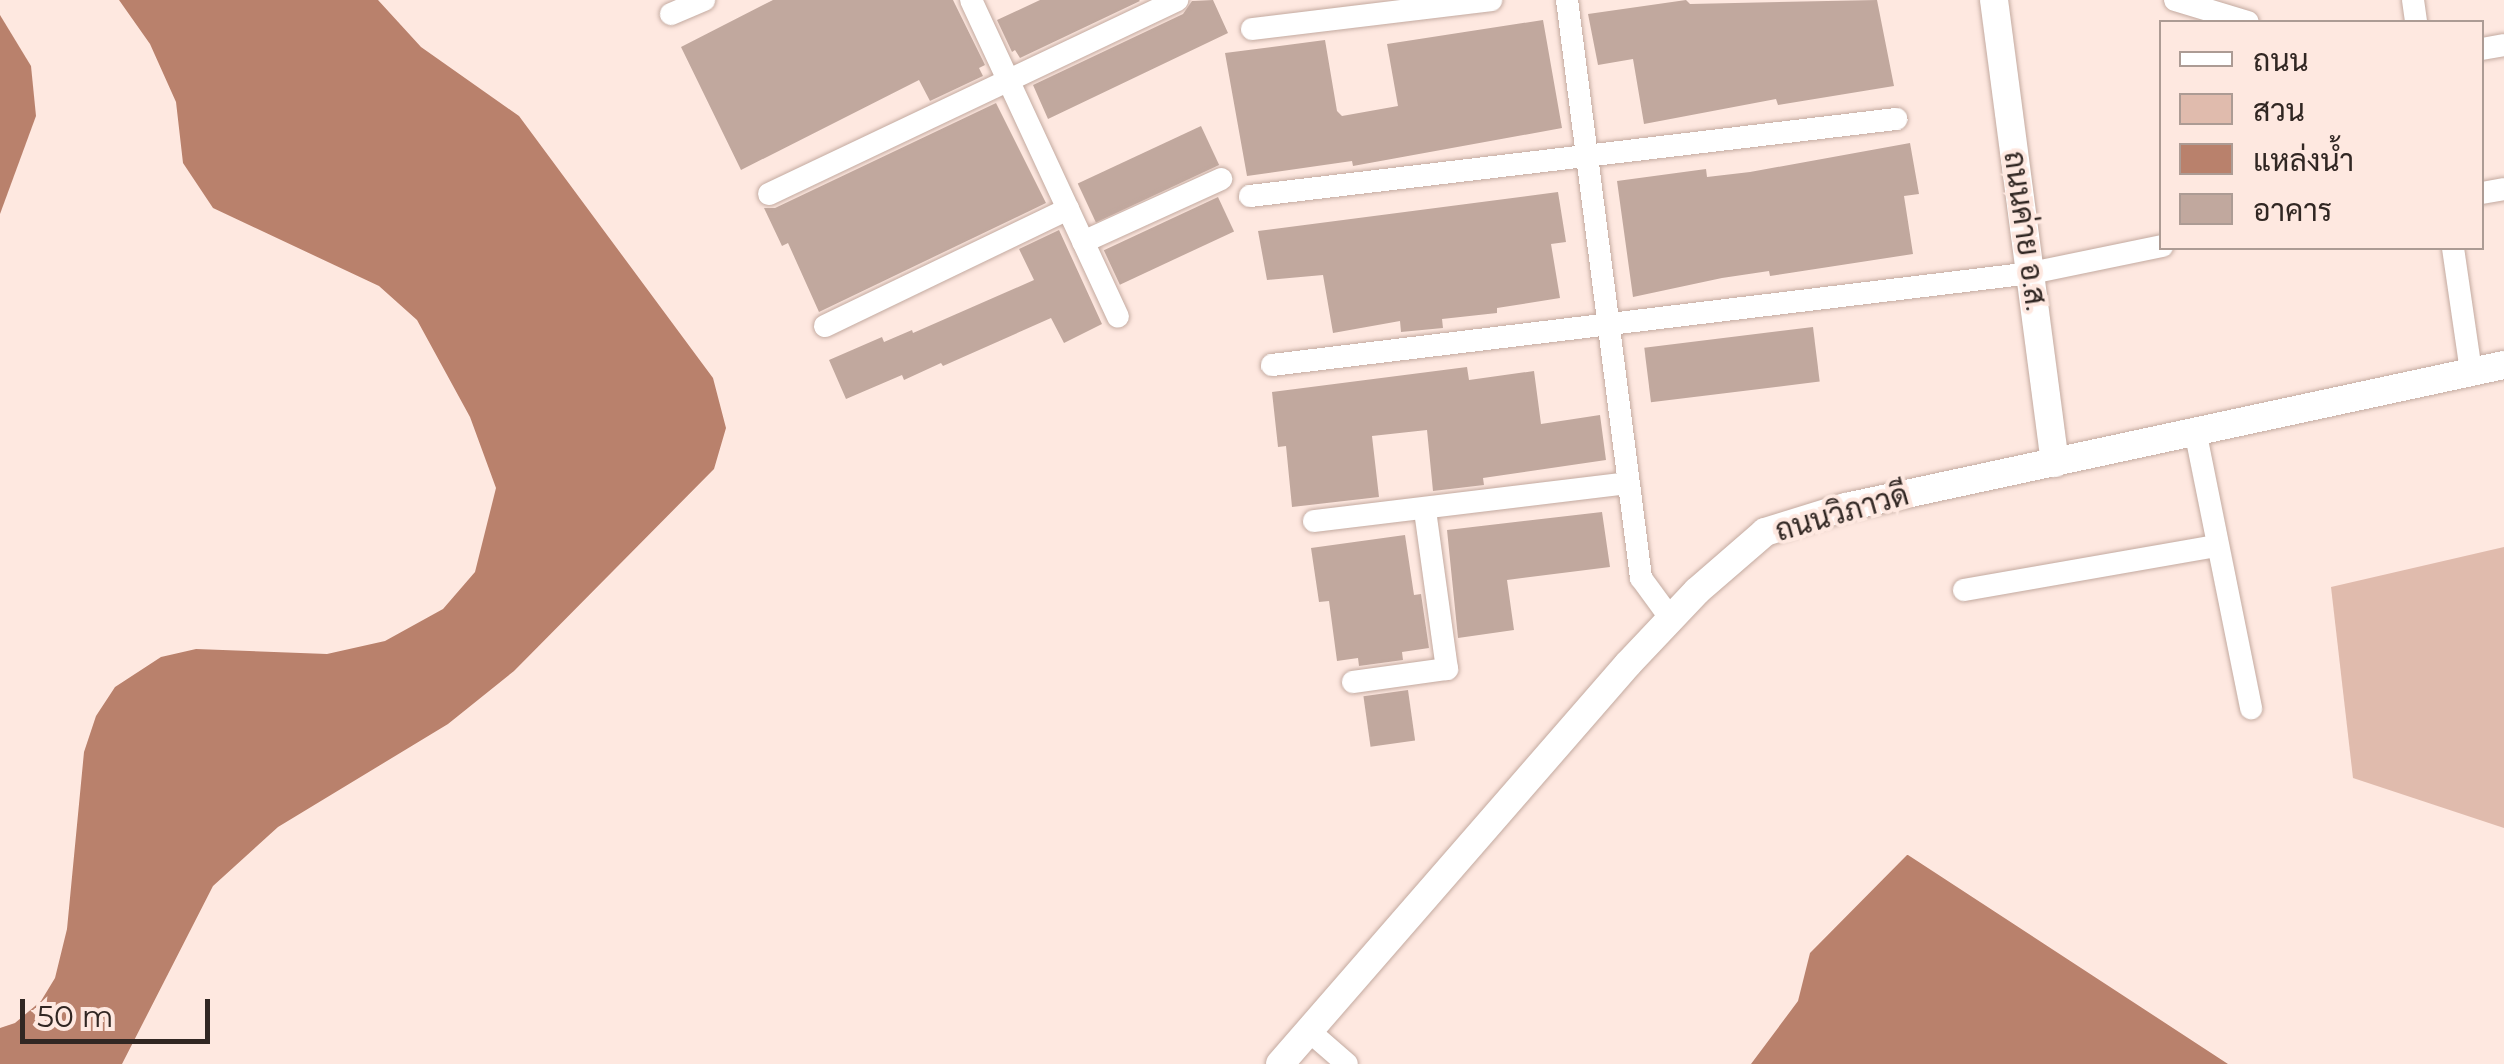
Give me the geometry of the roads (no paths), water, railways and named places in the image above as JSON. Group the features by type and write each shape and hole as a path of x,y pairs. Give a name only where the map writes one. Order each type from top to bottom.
{"street":[{"path":"671,14 704,0"},
{"path":"971,0 1118,316"},
{"path":"769,194 1177,0"},
{"path":"1252,30 1491,0"},
{"path":"1567,0 1640,578 1670,619"},
{"name":"ถนนค่าย อ.ส.","path":"1994,0 2055,463"},
{"path":"2176,0 2241,20"},
{"path":"1250,196 1896,119"},
{"path":"1083,242 1221,180"},
{"path":"825,326 1068,210"},
{"path":"1272,365 2031,273 2159,247"},
{"path":"2454,250 2471,372"},
{"name":"ถนนวิภาวดี","path":"1280,1064 1670,619 1765,532 1846,507 2504,365"},
{"path":"2195,430 2251,708"},
{"path":"1314,521 1627,482"},
{"path":"1353,682 1447,669 1425,510"},
{"path":"1964,590 2217,546"},
{"path":"1309,1031 1347,1064"}],"water":[{"path":"119,0 378,0 421,47 519,116 713,378 726,428 714,469 514,671 448,724 278,827 213,886 122,1064 0,1064 0,1028 15,1023 41,1001 55,978 67,929 84,752 96,716 115,687 161,657 196,649 327,654 385,641 443,609 475,572 496,488 470,417 417,320 379,286 213,208 183,163 176,102 150,44"},
{"path":"0,15 31,66 36,116 0,214"},
{"path":"1907,855 2228,1064 1751,1064 1798,1001 1810,953"}]}
